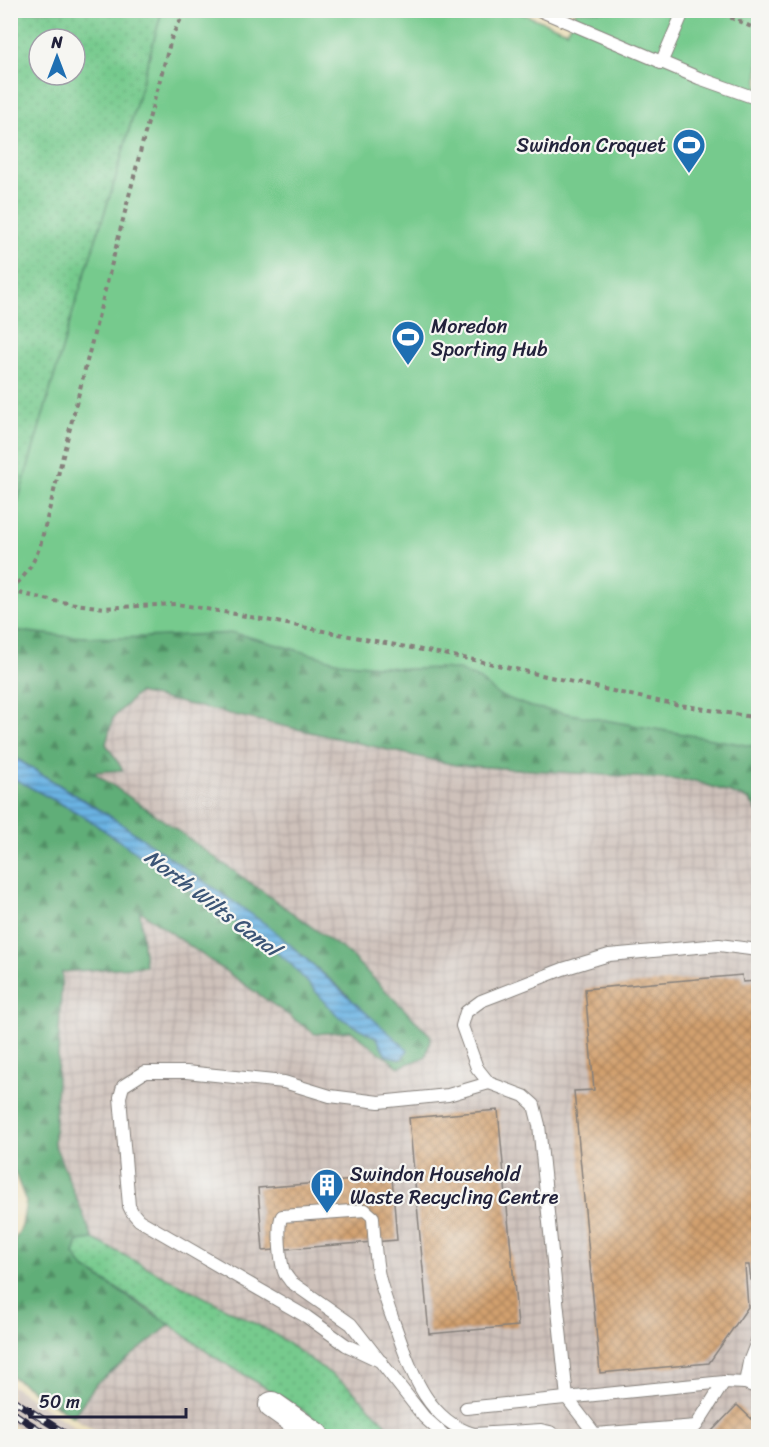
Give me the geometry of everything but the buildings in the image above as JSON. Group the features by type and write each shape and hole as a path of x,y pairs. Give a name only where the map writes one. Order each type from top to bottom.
{"street":[{"path":"272,1405 316,1437"}],"lane":[{"path":"539,10 661,63 759,99"},
{"path":"661,63 684,10"},
{"path":"724,1382 696,1426 609,1435 595,1434 567,1398 537,1115 534,1105 524,1096 489,1083 477,1068 462,1026 466,1012 480,1001 563,969 609,955 719,945 759,950"},
{"path":"382,1362 346,1345 307,1317 139,1220 129,1206 120,1097 123,1086 144,1072 186,1072 284,1082 330,1096 379,1102 448,1095 489,1083"},
{"path":"445,1437 424,1417 368,1343 345,1319 291,1282 285,1275 279,1229 279,1220 282,1216 366,1210 370,1213 373,1217 379,1274 410,1366 433,1408 446,1420 474,1434 541,1430 550,1432 556,1437"},
{"path":"745,1383 759,1339"},
{"path":"466,1408 724,1382 745,1383 759,1388"}],"path":[{"path":"10,590 32,567 40,546 172,36 182,17 190,10"},
{"path":"714,10 759,30"},
{"path":"739,10 740,22"},
{"path":"10,590 54,601 104,608 177,604 230,612 479,661 662,702 759,718"}],"shaded area":[{"path":"122,678 758,772 758,1436 105,1436 73,1417 96,1384 204,1297 93,1239 54,1143 62,972 145,966 139,911 315,1034 351,1031 399,1067 163,820 78,762"},
{"path":"11,1385 88,1436 30,1436 11,1424"}],"green space":[{"path":"11,11 162,11 116,177 75,305 19,498 11,518"},
{"name":"Moredon Sporting Hub","path":"162,11 515,11 567,31 576,11 758,11 758,747 531,707 499,695 480,680 459,670 407,669 340,662 235,633 119,638 64,636 11,630 11,518 116,177"},
{"path":"11,630 64,636 119,638 235,633 340,662 407,669 460,670 480,680 499,695 531,707 758,747 758,812 748,799 695,781 455,765 138,693 113,718 106,744 123,770 93,772 348,953 431,1036 426,1057 399,1067 351,1031 315,1034 140,911 145,966 62,972 54,1143 93,1239 78,1241 74,1254 83,1267 170,1325 96,1384 73,1417 11,1376 11,1247 22,1226 26,1202 11,1167 10,993 16,947 10,931 11,777 82,815 263,941 290,963 339,1017 377,1038 386,1055 400,1059 348,995 271,928 114,819 11,755"},
{"path":"93,1239 273,1333 349,1387 388,1426 404,1436 339,1436 295,1405 213,1356 149,1309 83,1267 74,1254 78,1241"}],"water":[{"name":"North Wilts Canal","path":"10,755 114,819 271,928 408,1050 401,1059 386,1055 377,1038 339,1017 290,963 263,941 82,815 11,777"}],"railway":[{"path":"10,1398 69,1436"},
{"path":"10,1411 49,1436"}],"place":[{"name":"Swindon Croquet","path":"689,174"},
{"name":"Moredon Sporting Hub","path":"408,366"},
{"name":"Swindon Household Waste Recycling Centre","path":"327,1214"}]}
